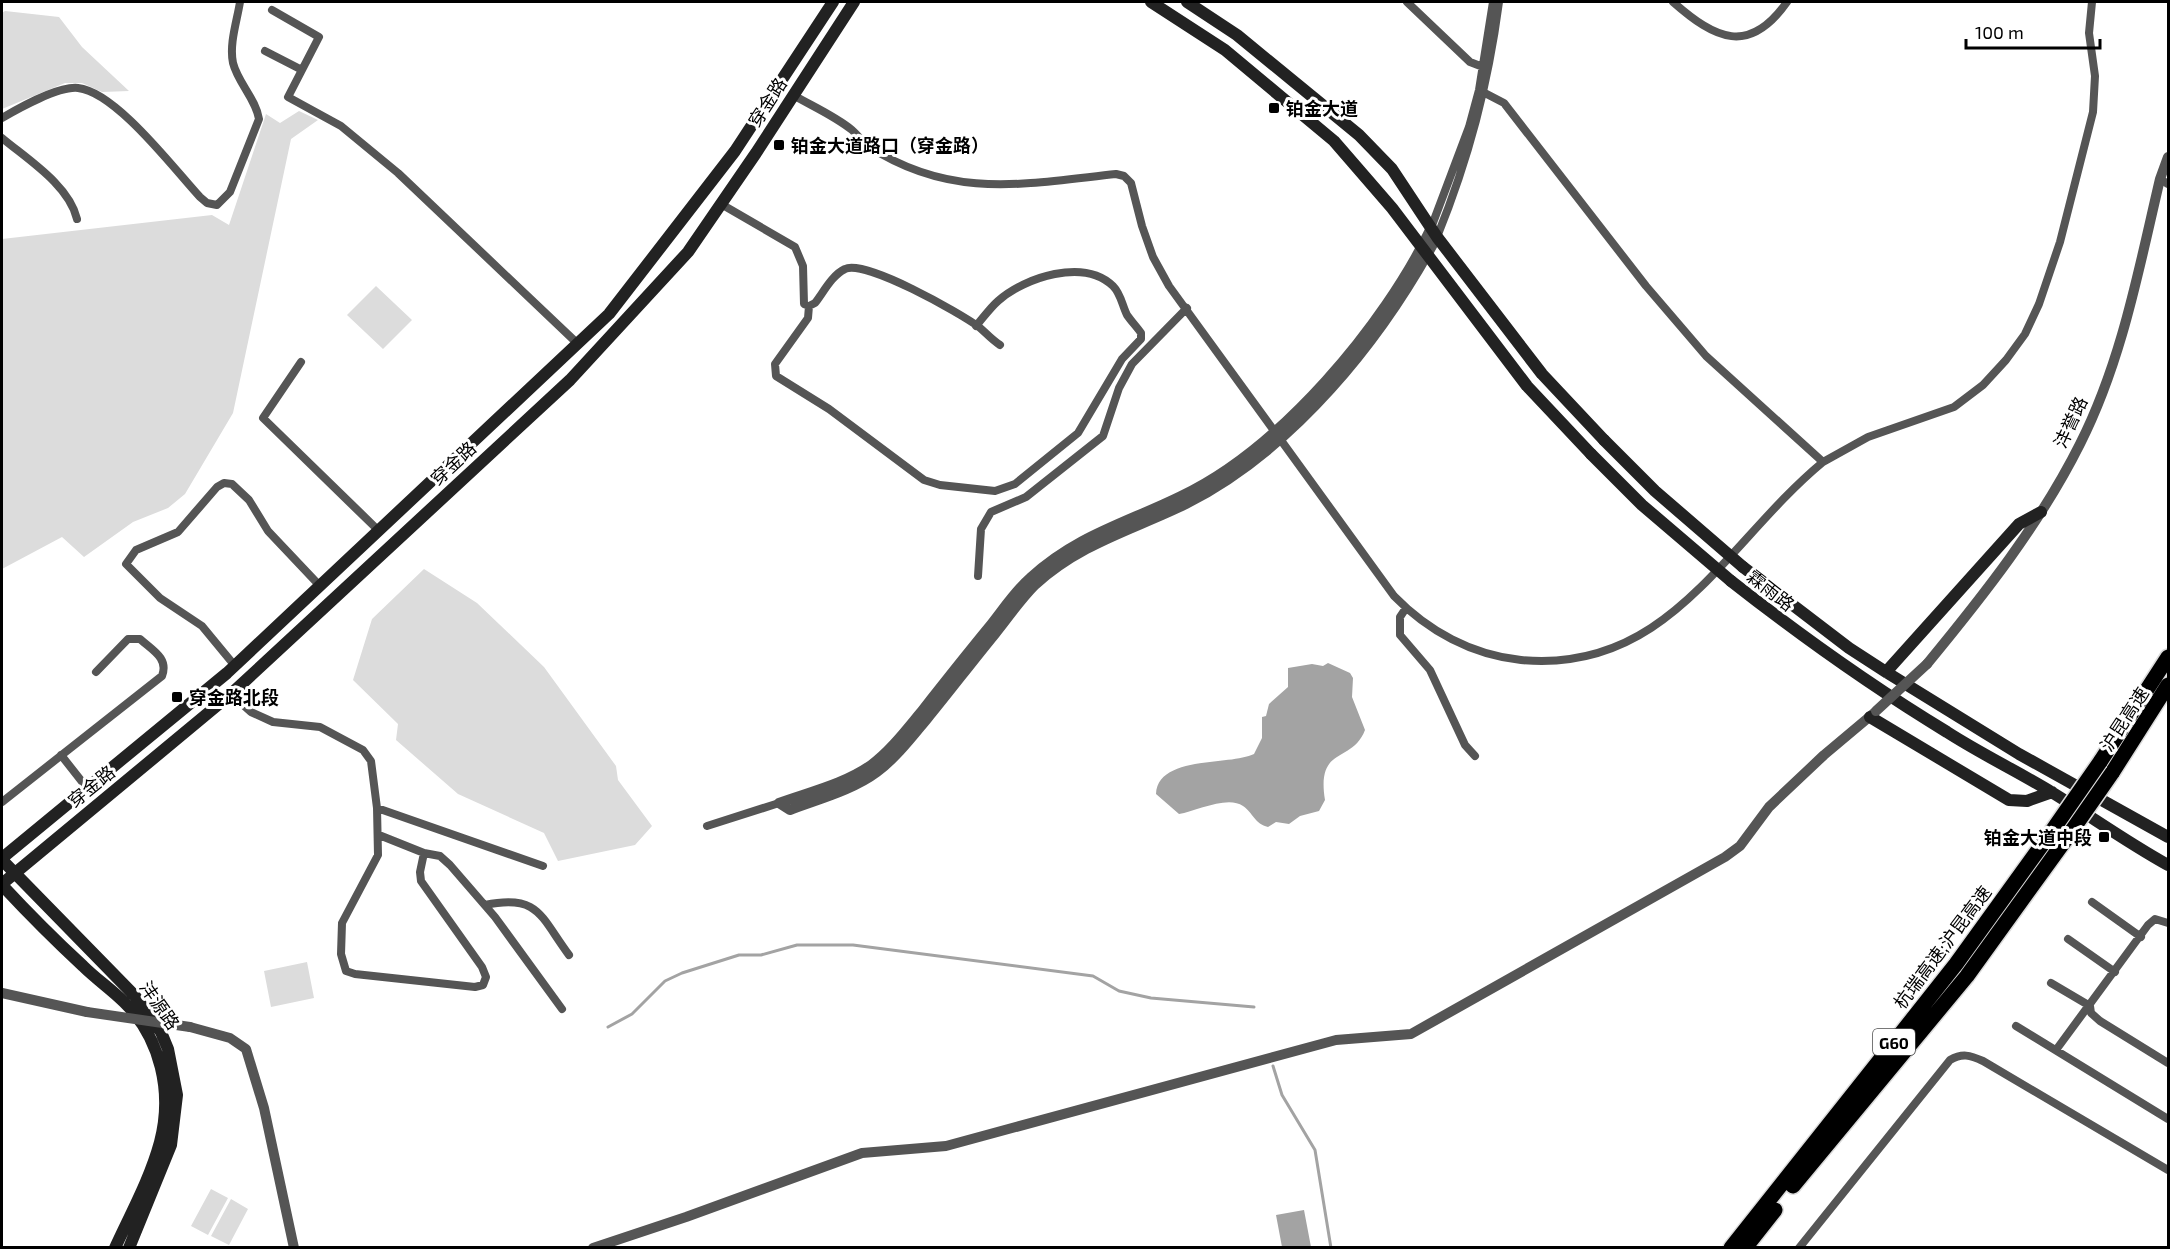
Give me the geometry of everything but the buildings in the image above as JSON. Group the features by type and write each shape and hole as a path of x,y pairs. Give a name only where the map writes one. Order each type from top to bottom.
{"highway":[{"name":"杭瑞高速;沪昆高速","path":"1731,1248 1956,963 2052,831 2169,657"},
{"name":"沪昆高速","path":"2112,773 2169,685"},
{"name":"杭瑞高速;沪昆高速","path":"1745,1248 1967,976 2112,773"}],"main road":[{"name":"穿金路","path":"2,859 235,666 609,314 735,151 833,2"},
{"name":"穿金路","path":"2,884 231,694 570,380 688,252 854,2"},
{"path":"1150,2 1225,50 1334,141 1392,208 1424,251"},
{"path":"1192,3 1237,35 1359,135 1392,169 1434,232"},
{"name":"霖雨路","path":"1434,232 1542,374 1655,491 1743,567 1886,672 2019,754 2169,837"},
{"name":"霖雨路","path":"1424,251 1527,386 1642,505 1731,582 1838,663 1876,688 2009,770 2052,792 2120,839 2169,865"},
{"path":"1886,672 2019,524 2041,512"},
{"path":"1873,714 2009,800 2027,801 2052,792"},
{"name":"沣源路","path":"2,859 135,996 161,1032 168,1049 177,1095 171,1145 129,1248"},
{"name":"沣源路","path":"2,884 86,969 126,1003 151,1038 156,1053 166,1096 160,1142 147,1179 115,1248"}],"street":[{"path":"2,117 65,89 79,88 93,94 128,118 207,203 217,204 230,192 259,119 258,110 234,64 232,47 240,2"},
{"path":"1407,2 1470,62 1483,68"},
{"path":"1482,92 1483,68 1493,2"},
{"path":"707,826 848,778 872,765 909,726 1028,579 1053,560 1117,522 1181,496 1215,477 1277,434 1327,380 1424,251 1434,232 1460,180 1482,92 1499,2"},
{"path":"1673,2 1699,25 1718,34 1738,37 1759,31 1776,17 1787,2"},
{"path":"793,95 851,129 866,145 923,173 948,180 976,185 1008,185 1116,174 1124,176 1131,183 1153,257 1169,286 1379,575 1406,608 1426,625 1458,642 1509,658 1562,660 1608,651 1633,641 1670,616 1823,462 1868,437 1953,407 1983,385 2006,360 2025,334 2039,304 2060,242 2092,112 2094,76 2089,33 2092,2"},
{"path":"272,10 319,37 288,97 340,126 398,173 578,344"},
{"path":"265,51 302,70"},
{"path":"1482,92 1504,103 1646,286 1706,356 1823,462"},
{"path":"2,138 58,187 75,210 77,219"},
{"name":"沣誉路","path":"593,1248 862,1153 946,1146 1042,1122 1271,1056 1336,1040 1411,1034 1685,881 1740,846 1769,807 1858,724 1873,714 1927,664 1965,618 2041,512 2080,443 2106,384 2121,337 2169,157"},
{"path":"721,204 795,247 803,266 802,298 804,304 809,306"},
{"path":"809,306 815,303 838,274 846,268 855,267 890,278 976,326 1000,345"},
{"path":"809,306 808,318 775,363 776,376 829,409 924,480 994,491 1015,484 1078,433 1122,359 1141,339 1141,333 1128,316 1114,287 1094,274 1072,273 1056,274 1014,290 997,302 976,326"},
{"path":"978,576 981,529 991,512 1026,497 1103,436 1119,388 1132,364 1187,308"},
{"path":"302,362 263,418 379,531"},
{"path":"235,666 202,626 160,598 126,564 136,550 178,532 217,487 224,483 232,484 249,500 268,531 320,586"},
{"path":"1406,608 1400,617 1400,635 1430,670 1465,745 1475,756"},
{"path":"2,802 162,676 165,667 164,660 140,639 128,639 96,672"},
{"path":"231,694 250,712 273,722 320,727 363,750 371,761 379,835 378,855 342,923 341,954 346,970 356,974 475,987 483,985 486,977 482,967 421,881 420,872 424,853"},
{"path":"60,756 87,788"},
{"path":"376,808 543,866"},
{"path":"379,835 424,853 440,856 450,865 485,905 562,1009"},
{"path":"485,905 508,900 522,902 534,908 569,956"},
{"path":"2092,902 2140,937"},
{"path":"2056,1050 2155,919 2169,924"},
{"path":"2068,939 2115,972"},
{"path":"2051,983 2090,1006 2093,1016 2169,1063"},
{"path":"2,993 87,1012 190,1027 230,1038 246,1049 264,1108 294,1248"},
{"path":"2016,1026 2169,1119"},
{"path":"1799,1248 1950,1059 1959,1055 1968,1055 1983,1061 2169,1170"}],"shaded area":[{"path":"5,11 59,17 82,47 129,91 102,92 82,83 65,83 2,109 2,13"},
{"path":"299,111 318,120 291,139 233,413 185,494 168,508 133,522 84,557 62,537 2,569 2,239 212,215 229,225 266,114 280,123"},
{"path":"376,286 412,320 383,349 347,315"},
{"path":"424,569 477,603 544,667 616,766 618,780 652,826 635,845 558,861 544,833 458,794 396,740 398,724 353,680 372,619"},
{"path":"1328,663 1350,673 1353,678 1352,697 1365,730 1352,748 1330,763 1324,783 1325,800 1319,811 1300,816 1289,824 1276,822 1268,827 1257,821 1237,803 1221,803 1179,814 1156,794 1160,782 1169,773 1181,767 1243,758 1254,754 1262,738 1262,717 1266,716 1269,704 1288,687 1288,668 1312,664 1323,666"},
{"path":"307,962 314,998 271,1007 264,971"},
{"path":"211,1189 228,1198 208,1235 191,1226"},
{"path":"231,1199 248,1209 229,1245 211,1236"},
{"path":"1304,1210 1311,1247 1282,1247 1276,1215"}],"waterway":[{"path":"608,1027 632,1014 665,981 682,973 739,955 761,955 797,945 853,945 1093,976 1119,991 1151,998 1254,1007"},
{"path":"1273,1066 1282,1095 1315,1150 1331,1248"}],"place":[{"name":"铂金大道","path":"1274,108"},
{"name":"铂金大道路口（穿金路）","path":"779,145"},
{"name":"穿金路北段","path":"177,697"},
{"name":"铂金大道中段","path":"2104,837"}]}
